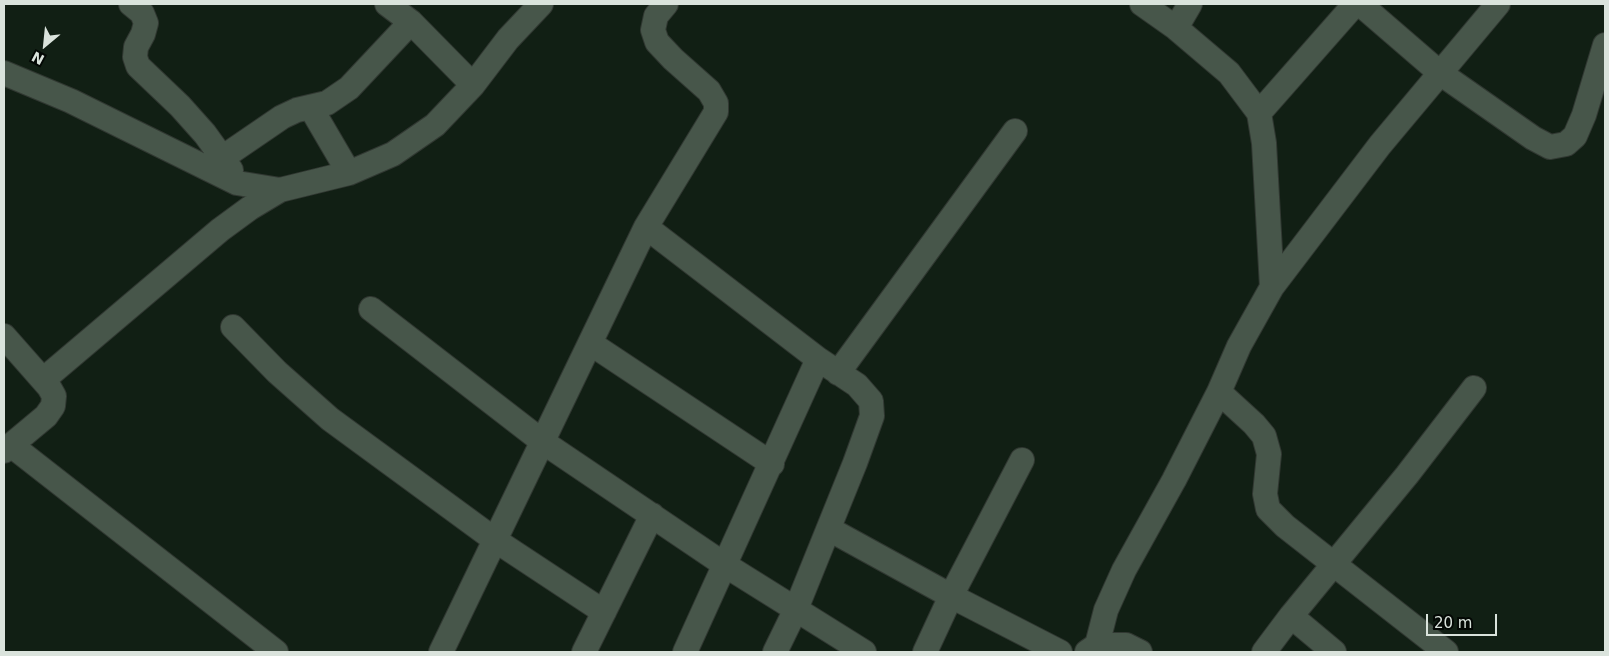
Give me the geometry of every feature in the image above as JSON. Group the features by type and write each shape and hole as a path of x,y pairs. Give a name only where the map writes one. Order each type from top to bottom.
{"street":[{"path":"131,4 142,13 146,23 136,48 135,57 138,66 180,106 205,134 240,184"},
{"path":"387,4 411,22 473,86"},
{"path":"449,649 495,540 646,227 716,112 716,103 709,92 673,60 657,42 652,30 656,16 666,4"},
{"path":"1142,4 1176,28 1229,73 1259,113 1264,144 1272,287"},
{"path":"1176,28 1190,4"},
{"path":"1259,113 1355,4"},
{"path":"1360,4 1440,74 1533,138 1550,147 1566,144 1575,136 1584,115 1605,45"},
{"path":"1140,652 1126,645 1092,649 1106,610 1124,570 1174,480 1219,392 1239,346 1272,287 1369,159 1498,4"},
{"path":"44,380 213,236 250,208 280,190 349,173 393,154 435,125 473,86 508,39 537,5"},
{"path":"222,158 282,117 297,110 327,103 349,88 411,22"},
{"path":"4,73 71,101 130,129 187,160 240,184 280,190"},
{"path":"311,108 349,173"},
{"path":"838,372 1015,131"},
{"path":"646,227 818,359 857,385 871,401 872,416 829,529 796,609 775,652"},
{"path":"371,309 543,442 725,565 864,652"},
{"path":"233,328 284,378 330,419 495,540 604,612"},
{"path":"4,336 44,380 54,396 53,406 46,416 7,448 276,652"},
{"path":"590,343 772,464"},
{"path":"685,652 772,464 818,359"},
{"path":"1264,652 1291,616 1407,475 1474,388"},
{"path":"1219,392 1254,424 1264,436 1268,454 1265,494 1268,509 1285,526 1333,565 1446,652"},
{"path":"926,652 951,596 1022,460"},
{"path":"584,652 652,515"},
{"path":"829,529 951,596 1060,652"},
{"path":"1291,616 1334,652"}]}
